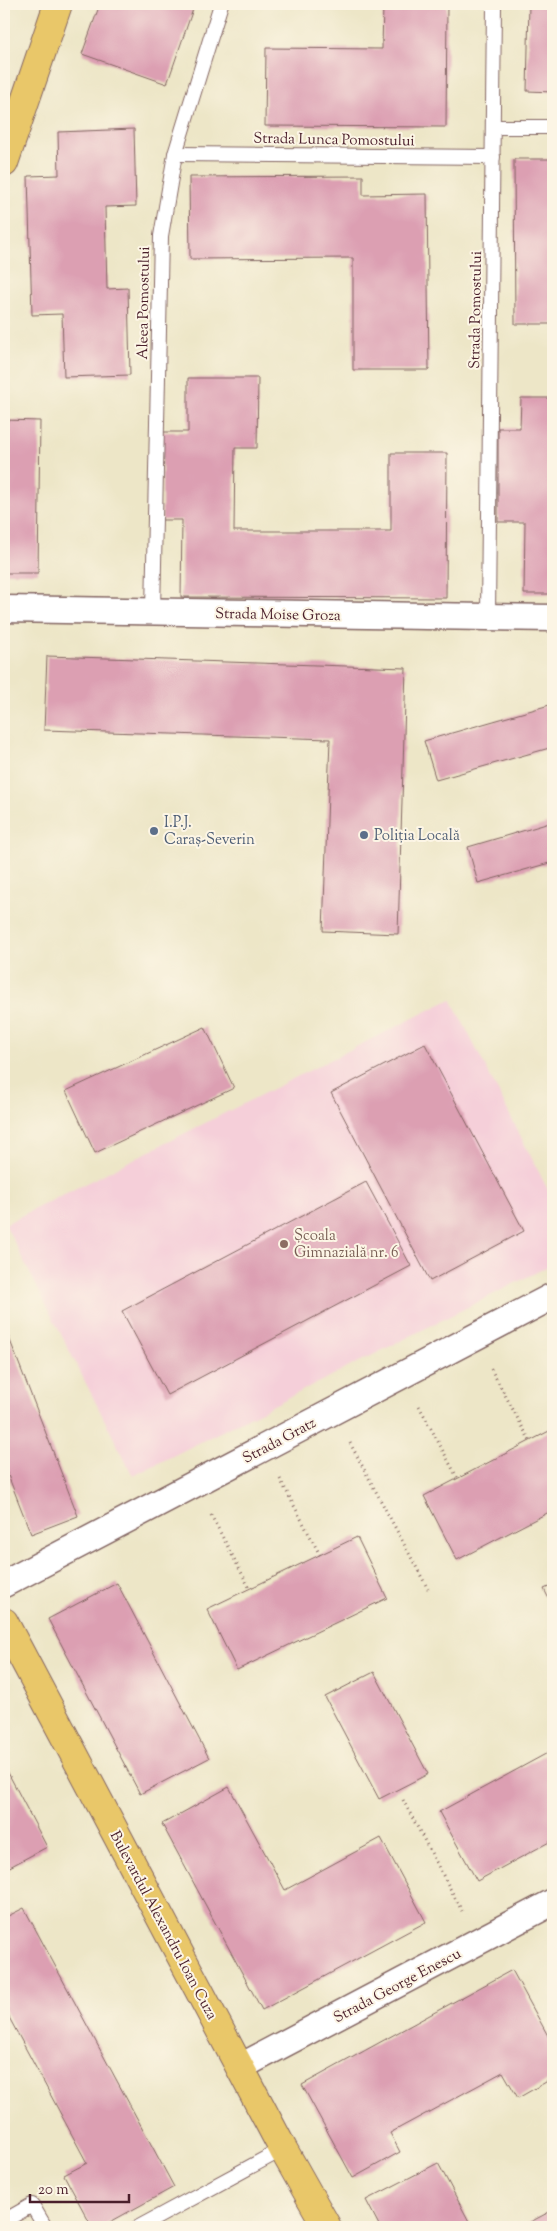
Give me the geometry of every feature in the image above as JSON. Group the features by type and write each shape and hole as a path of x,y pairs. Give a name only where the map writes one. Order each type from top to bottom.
{"main road":[{"path":"4,163 9,127 58,4"},
{"name":"Bulevardul Alexandru Ioan Cuza","path":"4,1622 283,2149 327,2227"}],"street":[{"name":"Strada Moise Groza","path":"4,609 553,618"},
{"name":"Strada Gratz","path":"4,1584 553,1296"},
{"name":"Strada George Enescu","path":"240,2067 553,1902"}],"lane":[{"name":"Aleea Pomostului","path":"153,612 161,236 175,154 221,4"},
{"name":"Strada Pomostului","path":"488,617 494,4"},
{"path":"493,127 553,127"},
{"name":"Strada Lunca Pomostului","path":"175,154 493,157"},
{"path":"139,2227 283,2149"},
{"path":"4,2221 32,2205 45,2227"}],"path":[{"path":"4,16 8,4"},
{"path":"491,1369 530,1441"},
{"path":"419,1406 458,1478"},
{"path":"350,1442 428,1589"},
{"path":"280,1479 320,1555"},
{"path":"211,1515 250,1589"},
{"path":"403,1800 462,1911"}],"shaded area":[{"name":"Școala Gimnazială nr. 6","path":"451,999 553,1200 553,1264 133,1476 5,1224"}],"building":[{"path":"100,4 179,4 193,9 167,84 82,54"},
{"path":"383,4 447,4 446,127 265,126 266,48 382,49"},
{"path":"529,4 553,4 553,92 527,91"},
{"path":"134,129 136,206 105,207 107,289 128,288 130,375 64,377 62,314 32,315 28,176 59,175 58,132"},
{"path":"514,159 553,159 553,324 515,324"},
{"path":"363,176 363,195 427,194 429,370 353,370 353,258 190,259 189,177"},
{"path":"188,378 258,378 257,448 235,448 234,531 391,531 391,453 447,453 446,598 181,597 182,520 162,520 162,432 188,432"},
{"path":"521,398 553,398 553,594 524,594 525,522 498,522 498,428 520,428"},
{"path":"4,420 40,421 38,573 4,573"},
{"name":"Poliția Locală","path":"47,656 406,668 398,934 323,931 330,739 44,730"},
{"path":"553,704 553,747 436,780 424,741"},
{"path":"553,822 553,862 478,883 468,847"},
{"path":"205,1027 234,1088 95,1153 66,1091"},
{"path":"425,1044 524,1231 430,1281 331,1093"},
{"path":"366,1182 411,1266 167,1395 122,1311"},
{"path":"4,1325 78,1516 31,1534 4,1465"},
{"path":"553,1429 553,1510 457,1560 424,1496"},
{"path":"357,1537 387,1598 237,1670 207,1609"},
{"path":"117,1583 209,1758 140,1794 48,1619"},
{"path":"553,1585 553,1607 544,1589"},
{"path":"374,1672 428,1774 379,1799 325,1697"},
{"path":"553,1750 553,1840 477,1881 439,1812"},
{"path":"4,1765 47,1847 4,1870"},
{"path":"229,1787 285,1890 381,1838 426,1922 262,2010 162,1824"},
{"path":"24,1908 174,2187 101,2227 92,2227 64,2175 87,2163 4,2008 4,1918"},
{"path":"512,1970 553,2045 553,2078 518,2098 503,2072 390,2133 400,2152 353,2178 302,2085"},
{"path":"438,2163 472,2227 380,2227 366,2200"},
{"path":"553,2210 553,2227 521,2227"}],"place":[{"name":"I.P.J. Caraș-Severin","path":"154,831"},
{"name":"Poliția Locală","path":"364,835"},
{"name":"Școala Gimnazială nr. 6","path":"284,1244"}]}
